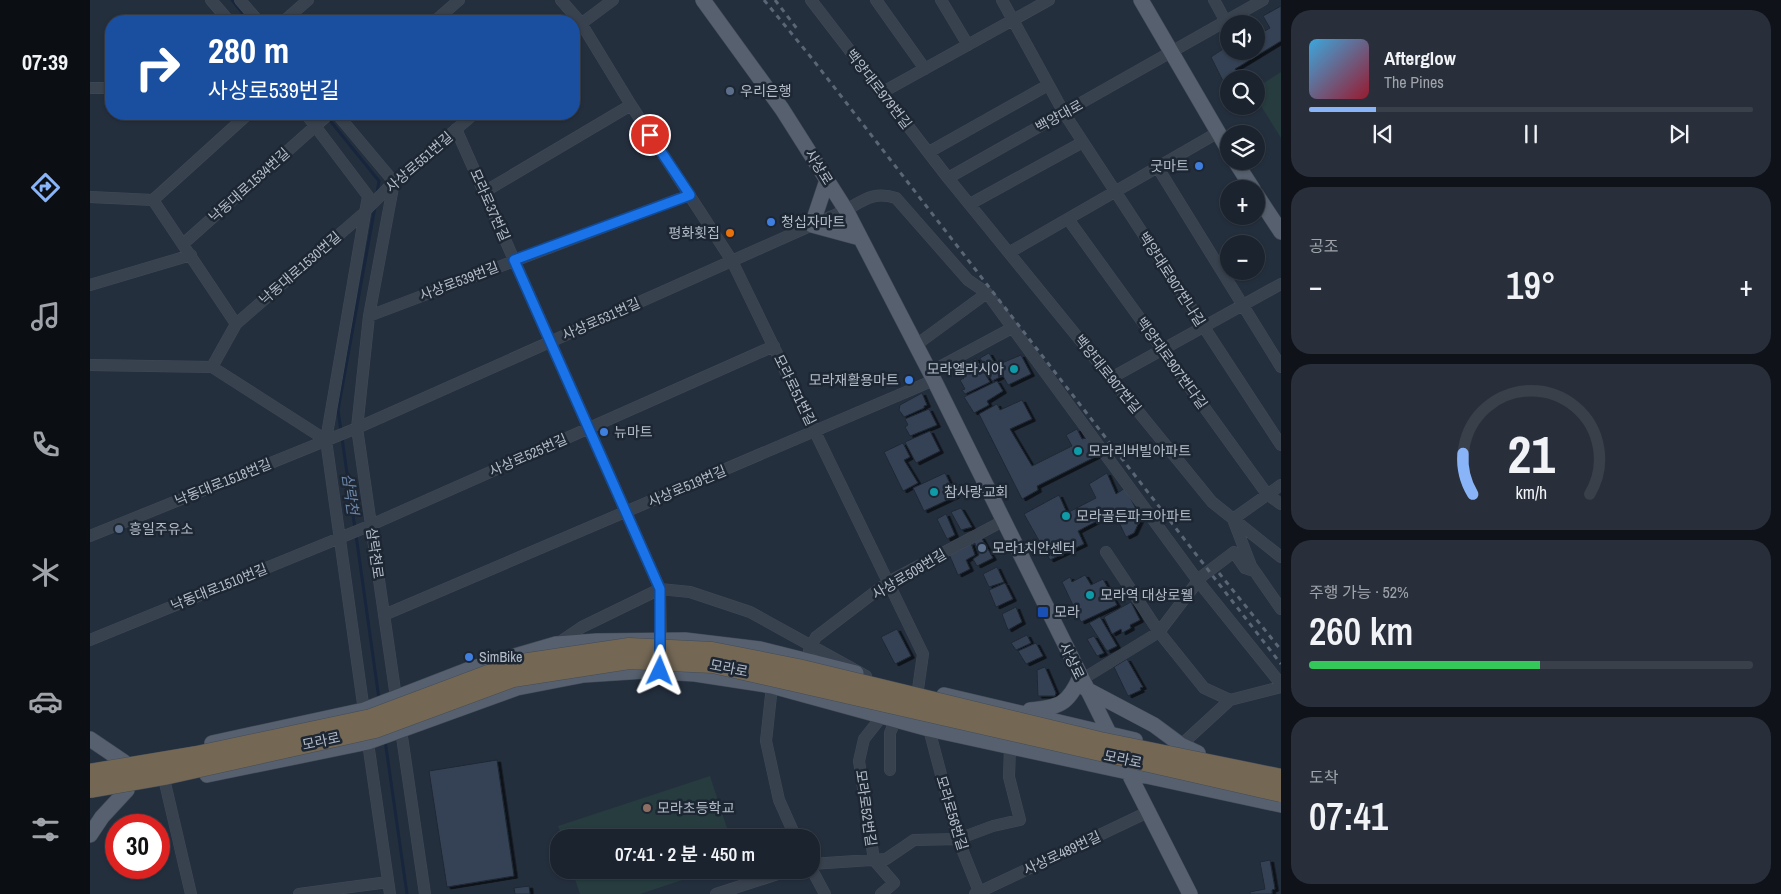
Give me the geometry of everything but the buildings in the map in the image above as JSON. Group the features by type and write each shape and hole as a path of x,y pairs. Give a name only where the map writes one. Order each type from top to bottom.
{"highway":[{"name":"모라로","path":"90,773 197,755 371,718 515,664 629,647 712,651 789,666 1100,741 1281,778"},
{"name":"모라로","path":"90,789 173,774 374,729 513,678 629,660 712,664 1281,793"},
{"path":"90,764 197,755"}],"main road":[{"name":"사상로","path":"703,0 782,109 846,210 932,376 1190,894"},
{"path":"1141,0 1220,138"},
{"path":"827,180 812,225 860,238"},
{"path":"1265,208 1281,232"},
{"name":"모라로","path":"90,769 380,704 470,669 556,644 685,640 760,650 803,659 918,689 1281,772"},
{"name":"모라로","path":"90,798 385,736 517,688 600,673 660,671 694,674 772,686 929,729 1281,805"},
{"path":"1020,712 1055,708 1072,695 1083,682 1154,725 1181,745 1198,753"},
{"path":"90,739 124,762 117,766 111,775 111,781 118,788 127,790"},
{"path":"1142,797 1156,779"},
{"path":"90,835 102,817 127,790"}],"street":[{"path":"211,0 224,15"},
{"path":"240,0 253,15"},
{"path":"291,15 308,0"},
{"path":"442,15 459,0"},
{"name":"모라로51번길","path":"561,0 570,15"},
{"path":"580,24 613,0"},
{"name":"백양대로979번길","path":"811,0 948,178"},
{"path":"876,0 925,69"},
{"path":"941,0 968,45"},
{"name":"백양대로907번나길","path":"1002,0 1064,113 1281,445"},
{"path":"881,93 1049,0"},
{"path":"1214,0 1222,15"},
{"name":"백양대로","path":"1238,15 1263,0"},
{"name":"백양대로","path":"948,178 1220,25"},
{"name":"모라로51번길","path":"580,30 732,261 923,654 918,689"},
{"path":"928,152 1048,85"},
{"path":"90,88 105,88"},
{"path":"484,192 631,106"},
{"path":"90,197 154,200 241,120"},
{"name":"삼락천로","path":"322,120 368,196 330,438 344,536 380,704 385,736 425,894"},
{"name":"낙동대로1534번길","path":"183,244 322,120"},
{"path":"343,120 394,182"},
{"name":"사상로551번길","path":"364,212 394,182 467,120"},
{"name":"모라로37번길","path":"456,129 660,589 660,671"},
{"path":"1010,252 1217,133"},
{"path":"970,204 1083,142"},
{"path":"1158,168 1281,367"},
{"name":"백양대로907번길","path":"948,178 1212,502 1281,557"},
{"name":"삼락천로","path":"390,894 388,882 385,736 380,704 384,615 352,430 369,316 394,182"},
{"name":"사상로531번길","path":"352,430 846,210 873,196 883,194 896,198 968,280 987,293 1198,581 1281,686"},
{"name":"사상로539번길","path":"369,316 690,195"},
{"path":"154,200 236,324"},
{"name":"낙동대로1530번길","path":"212,367 236,324 364,212"},
{"name":"백양대로907번다길","path":"1068,219 1267,494 1281,504"},
{"path":"90,284 191,255"},
{"path":"1112,378 1281,284"},
{"path":"916,346 987,293"},
{"path":"932,376 1012,328"},
{"name":"사상로525번길","path":"344,536 774,346"},
{"path":"90,365 212,367 330,438"},
{"name":"사상로519번길","path":"384,615 815,431 932,376"},
{"name":"낙동대로1518번길","path":"90,536 352,430"},
{"path":"1281,485 1232,519 1254,571 1281,609"},
{"name":"사상로509번길","path":"803,659 816,637 888,582 1003,521"},
{"name":"낙동대로1510번길","path":"90,640 344,536"},
{"path":"1106,552 1159,632 1204,688 1230,700"},
{"path":"1083,682 1159,632 1198,581 1234,552 1245,568 1254,571"},
{"path":"556,644 582,627 660,589 690,592 750,612 866,676"},
{"path":"772,686 766,740 779,800 792,829"},
{"path":"1181,745 1230,700 1281,686"},
{"path":"889,717 890,770"},
{"name":"모라로52번길","path":"881,894 894,883 874,860 859,761 864,739 889,717"},
{"name":"모라로56번길","path":"929,729 958,839 978,893"},
{"path":"820,863 886,859 914,840 958,839 993,826 1020,820 1009,777 1010,747"},
{"path":"165,783 191,894"},
{"name":"사상로489번길","path":"978,893 1150,811"},
{"path":"716,894 762,879"},
{"path":"817,879 825,894"},
{"path":"299,894 388,882"}],"green space":[{"path":"1281,72 1281,138 1265,112 1265,82"},
{"path":"710,776 727,829 559,829 558,826"},
{"path":"575,879 686,879 640,894 580,894"}],"waterway":[{"name":"삼락천","path":"232,0 244,15"},
{"name":"삼락천","path":"330,120 379,181 377,193"},
{"name":"삼락천","path":"355,529 338,410 375,207"},
{"name":"삼락천","path":"356,535 379,699"},
{"name":"삼락천","path":"385,740 407,894"}],"railway":[{"path":"764,0 810,56 1281,664"},
{"path":"775,0 798,30"},
{"path":"1219,573 1281,650"}],"place":[{"name":"우리은행","path":"730,91"},
{"name":"굿마트","path":"1199,166"},
{"name":"청십자마트","path":"771,222"},
{"name":"평화횟집","path":"730,233"},
{"name":"모라엘라시아","path":"1014,369"},
{"name":"모라재활용마트","path":"909,380"},
{"name":"뉴마트","path":"604,432"},
{"name":"모라리버빌아파트","path":"1078,451"},
{"name":"참사랑교회","path":"934,492"},
{"name":"모라골든파크아파트","path":"1066,516"},
{"name":"흥일주유소","path":"119,529"},
{"name":"모라1치안센터","path":"982,548"},
{"name":"모라역 대상로웰","path":"1090,595"},
{"name":"모라","path":"1043,612"},
{"name":"SimBike","path":"469,657"},
{"name":"모라초등학교","path":"647,808"}],"route":[{"path":"650,135 690,195 514,260 660,589 660,671"}]}
